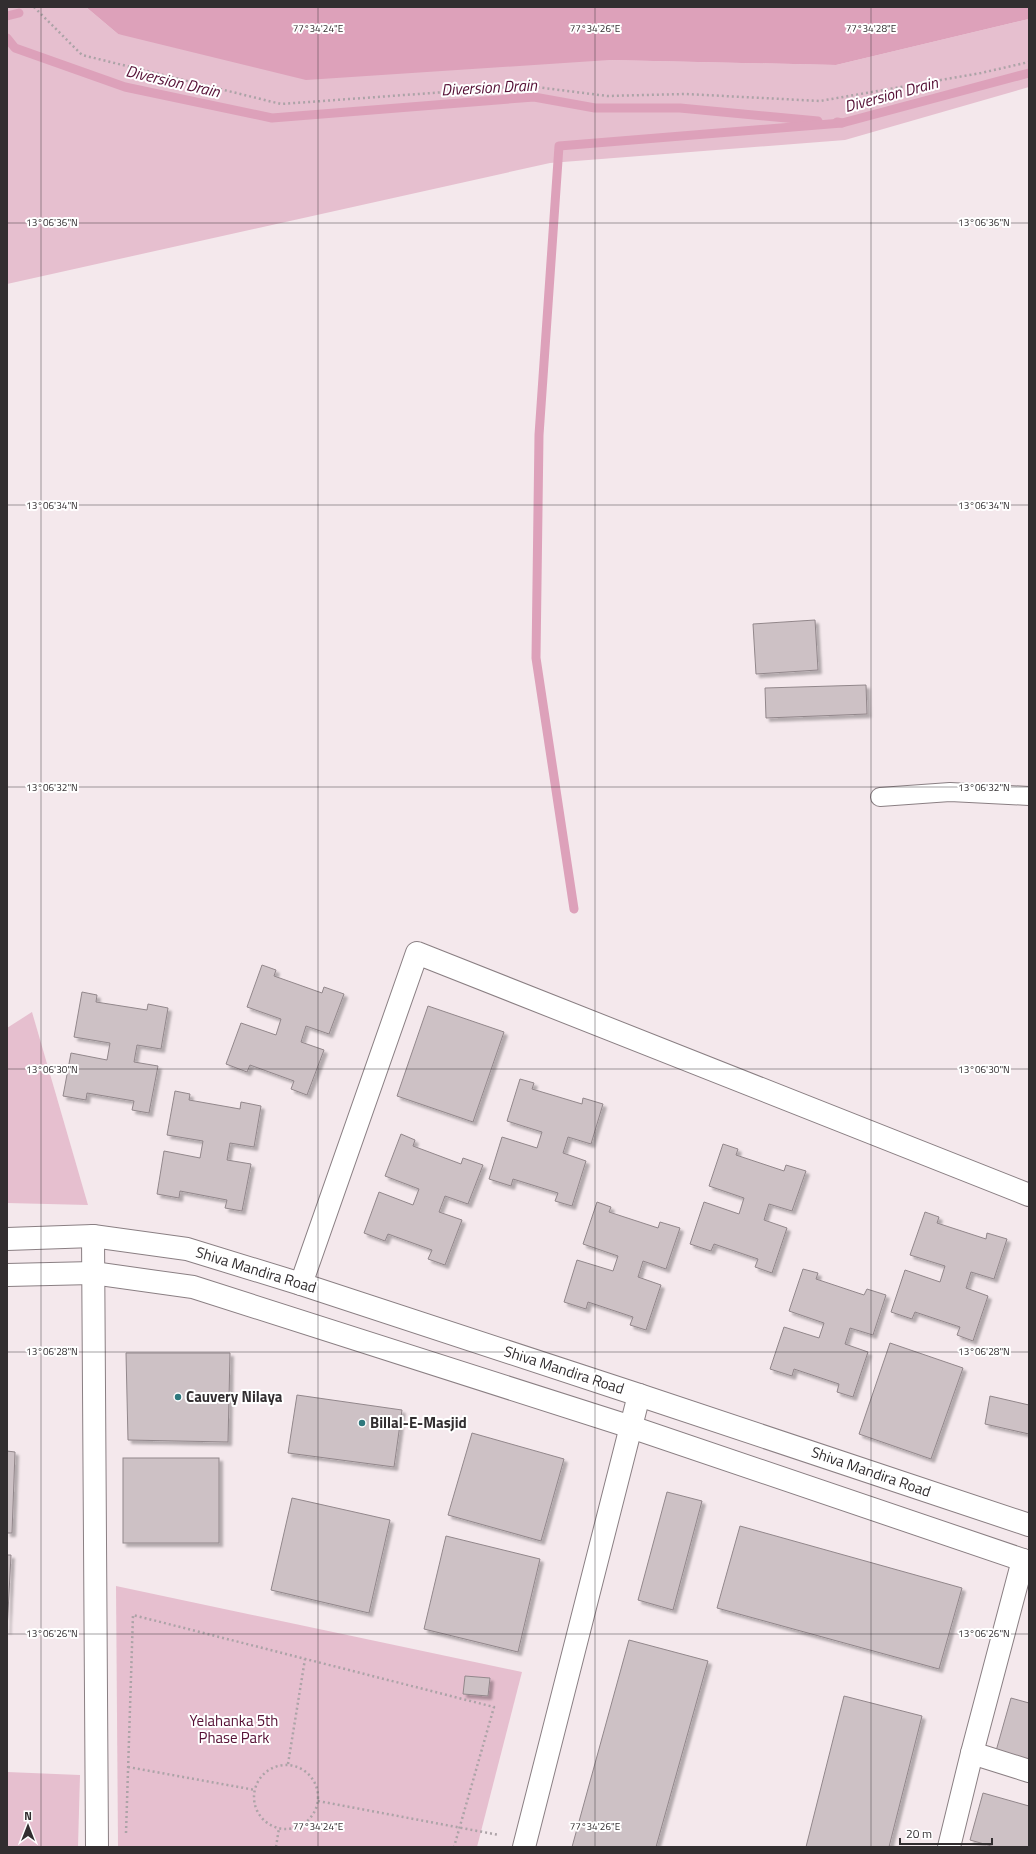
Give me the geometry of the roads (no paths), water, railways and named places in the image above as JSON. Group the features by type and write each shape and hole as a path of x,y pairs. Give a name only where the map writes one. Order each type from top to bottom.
{"street":[{"path":"301,1284 417,953 1029,1195"},
{"path":"93,1236 97,1847"},
{"name":"Shiva Mandira Road","path":"7,1239 93,1236 187,1249 301,1284 640,1395 1029,1525"},
{"path":"7,1275 93,1273 193,1287 631,1427 1026,1561 972,1753 949,1847"},
{"path":"525,1844 640,1395"},
{"path":"972,1753 1029,1771"}],"lane":[{"path":"880,797 950,792 1029,796"}],"waterway":[{"path":"7,16 19,13"},
{"name":"Diversion Drain","path":"7,38 15,48 125,87 272,118 534,97 595,108 680,108 818,121"},
{"name":"Diversion Drain","path":"837,122 842,123 1029,73"},
{"path":"574,909 536,658 539,435 559,146 842,123"}],"place":[{"name":"Cauvery Nilaya","path":"178,1397"},
{"name":"Billal-E-Masjid","path":"362,1423"}],"park label":[{"name":"Yelahanka 5th Phase Park","path":"234,1730"}]}
